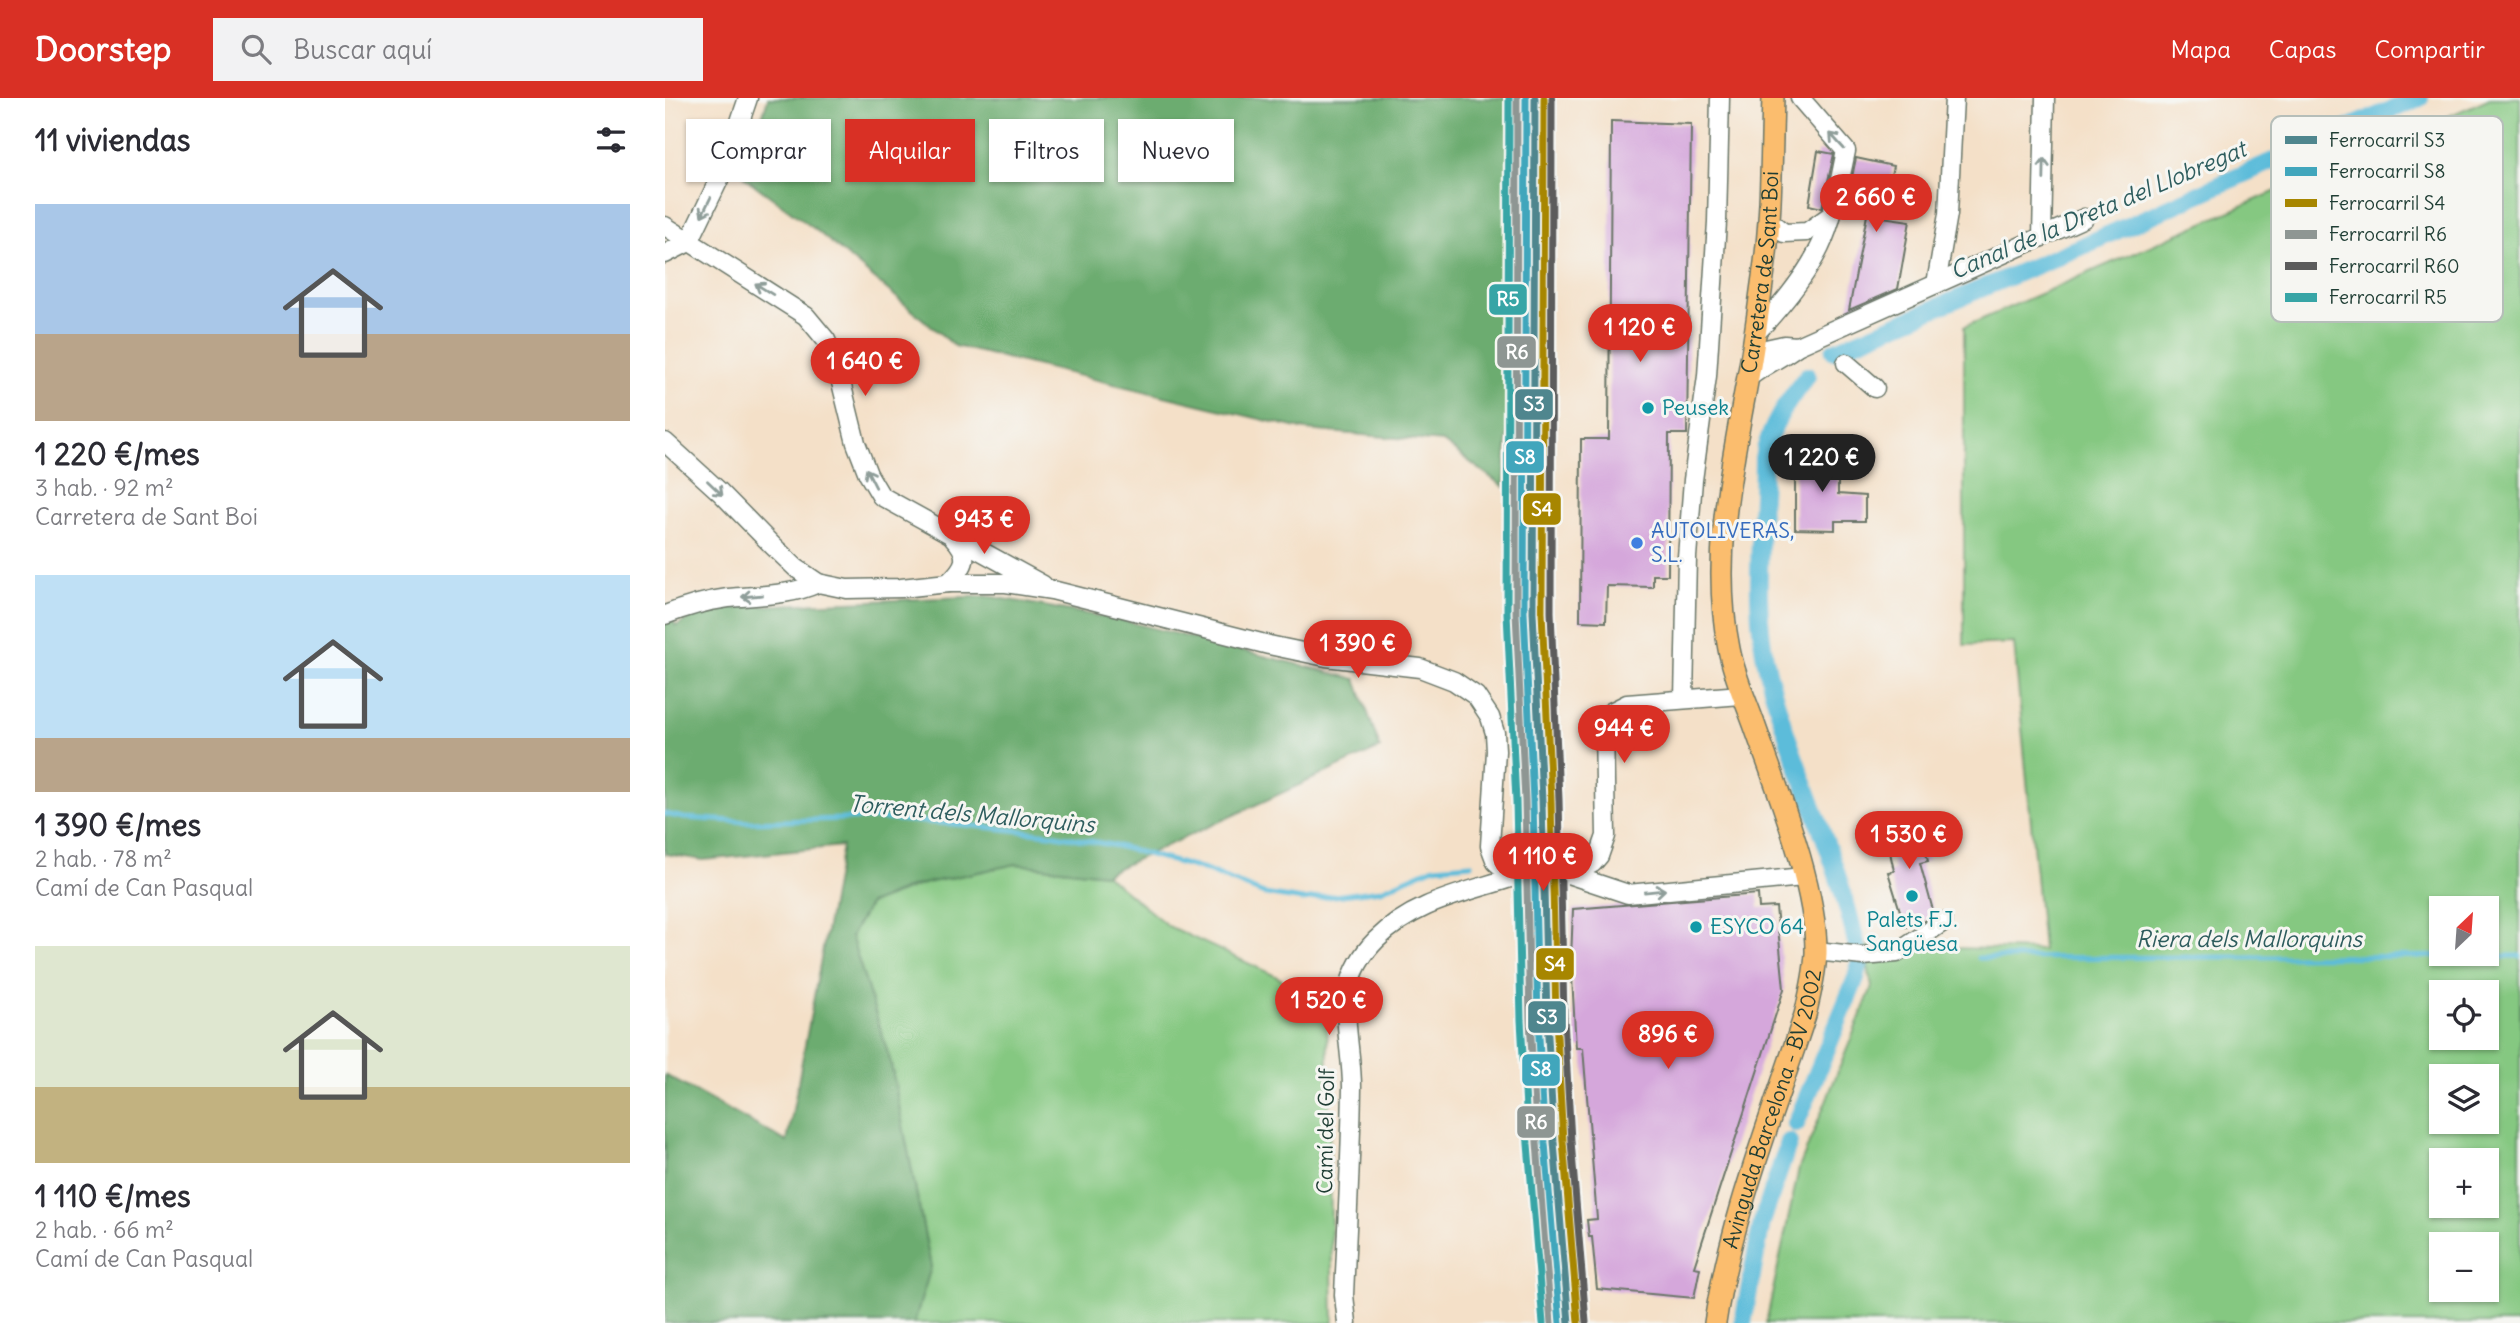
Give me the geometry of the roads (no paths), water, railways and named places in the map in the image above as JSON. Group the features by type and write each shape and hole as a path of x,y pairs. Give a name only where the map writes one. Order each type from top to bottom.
{"main road":[{"name":"Carretera de Sant Boi","path":"1741,695 1723,611 1721,558 1769,221 1773,98"},
{"name":"Avinguda Barcelona - BV 2002","path":"1714,1323 1739,1212 1805,1015 1816,951 1813,920 1803,877 1771,774 1741,695"}],"street":[{"path":"665,254 689,242 724,169 748,98"},
{"path":"1685,699 1687,556 1693,480 1707,376 1717,222 1720,98"},
{"path":"1753,343 1820,247 1831,215 1846,151 1800,98"},
{"path":"1936,284 1948,214 1954,98"},
{"path":"2042,237 2045,98"},
{"path":"1769,221 1784,233 1807,232 1831,215"},
{"path":"1753,343 1791,345 2084,218"},
{"path":"665,226 806,316 826,340 837,366 856,443 868,474 881,496 1052,590"},
{"path":"1777,311 1775,329 1778,341 1791,345"},
{"path":"1748,378 1762,367 1780,359 1791,345"},
{"path":"1846,363 1875,388"},
{"path":"665,442 720,492 773,546 818,583 847,589 901,588 948,583 1006,583 1052,590 1326,657 1429,670 1462,685 1490,716 1495,733 1496,768 1490,836 1492,856 1503,868 1519,874"},
{"path":"945,530 962,547 965,555 963,567 948,583"},
{"path":"665,615 696,604 725,598 800,591 818,583"},
{"path":"1565,873 1576,872 1593,863 1604,847 1604,727 1611,712 1627,704 1741,695"},
{"path":"1565,873 1628,894 1803,877"},
{"name":"Camí del Golf","path":"1347,1323 1344,1295 1352,1084 1347,1009 1354,972 1375,941 1405,916 1434,901 1519,874 1565,873"},
{"path":"1816,951 1863,956 1897,953 1943,922"}],"waterway":[{"name":"Canal de la Dreta del Llobregat","path":"2377,116 2420,98"},
{"name":"Canal de la Dreta del Llobregat","path":"1834,351 2094,241 2271,162"},
{"name":"Canal de la Dreta del Llobregat","path":"1807,376 1780,415 1763,458 1760,620 1768,672 1778,707 1838,877 1857,947"},
{"name":"Torrent dels Mallorquins","path":"665,814 684,818 750,822 873,818 1050,834 1117,846 1205,870 1264,894 1303,900 1381,890 1434,867 1471,864"},
{"name":"Riera dels Mallorquins","path":"1978,958 2520,956"},
{"name":"Canal de la Dreta del Llobregat","path":"1796,1124 1859,965"},
{"name":"Canal de la Dreta del Llobregat","path":"1743,1323 1762,1222 1789,1142"}],"rail line":[{"name":"R5","path":"1509,98 1507,613 1516,801 1521,1020 1543,1323"},
{"name":"R6","path":"1517,98 1516,613 1525,801 1530,1020 1551,1323"},
{"name":"S8","path":"1526,98 1524,612 1533,800 1538,1019 1560,1323"},
{"name":"S3","path":"1535,98 1533,612 1542,800 1547,1019 1569,1323"},
{"name":"S4","path":"1544,98 1542,612 1551,800 1556,1019 1578,1322"},
{"name":"R60","path":"1552,98 1551,612 1564,1018 1586,1322"}],"place":[{"name":"Peusek","path":"1648,408"},
{"name":"AUTOLIVERAS, S.L.","path":"1637,543"},
{"name":"Palets F.J. Sangüesa","path":"1912,896"},
{"name":"ESYCO 64","path":"1696,927"}]}
